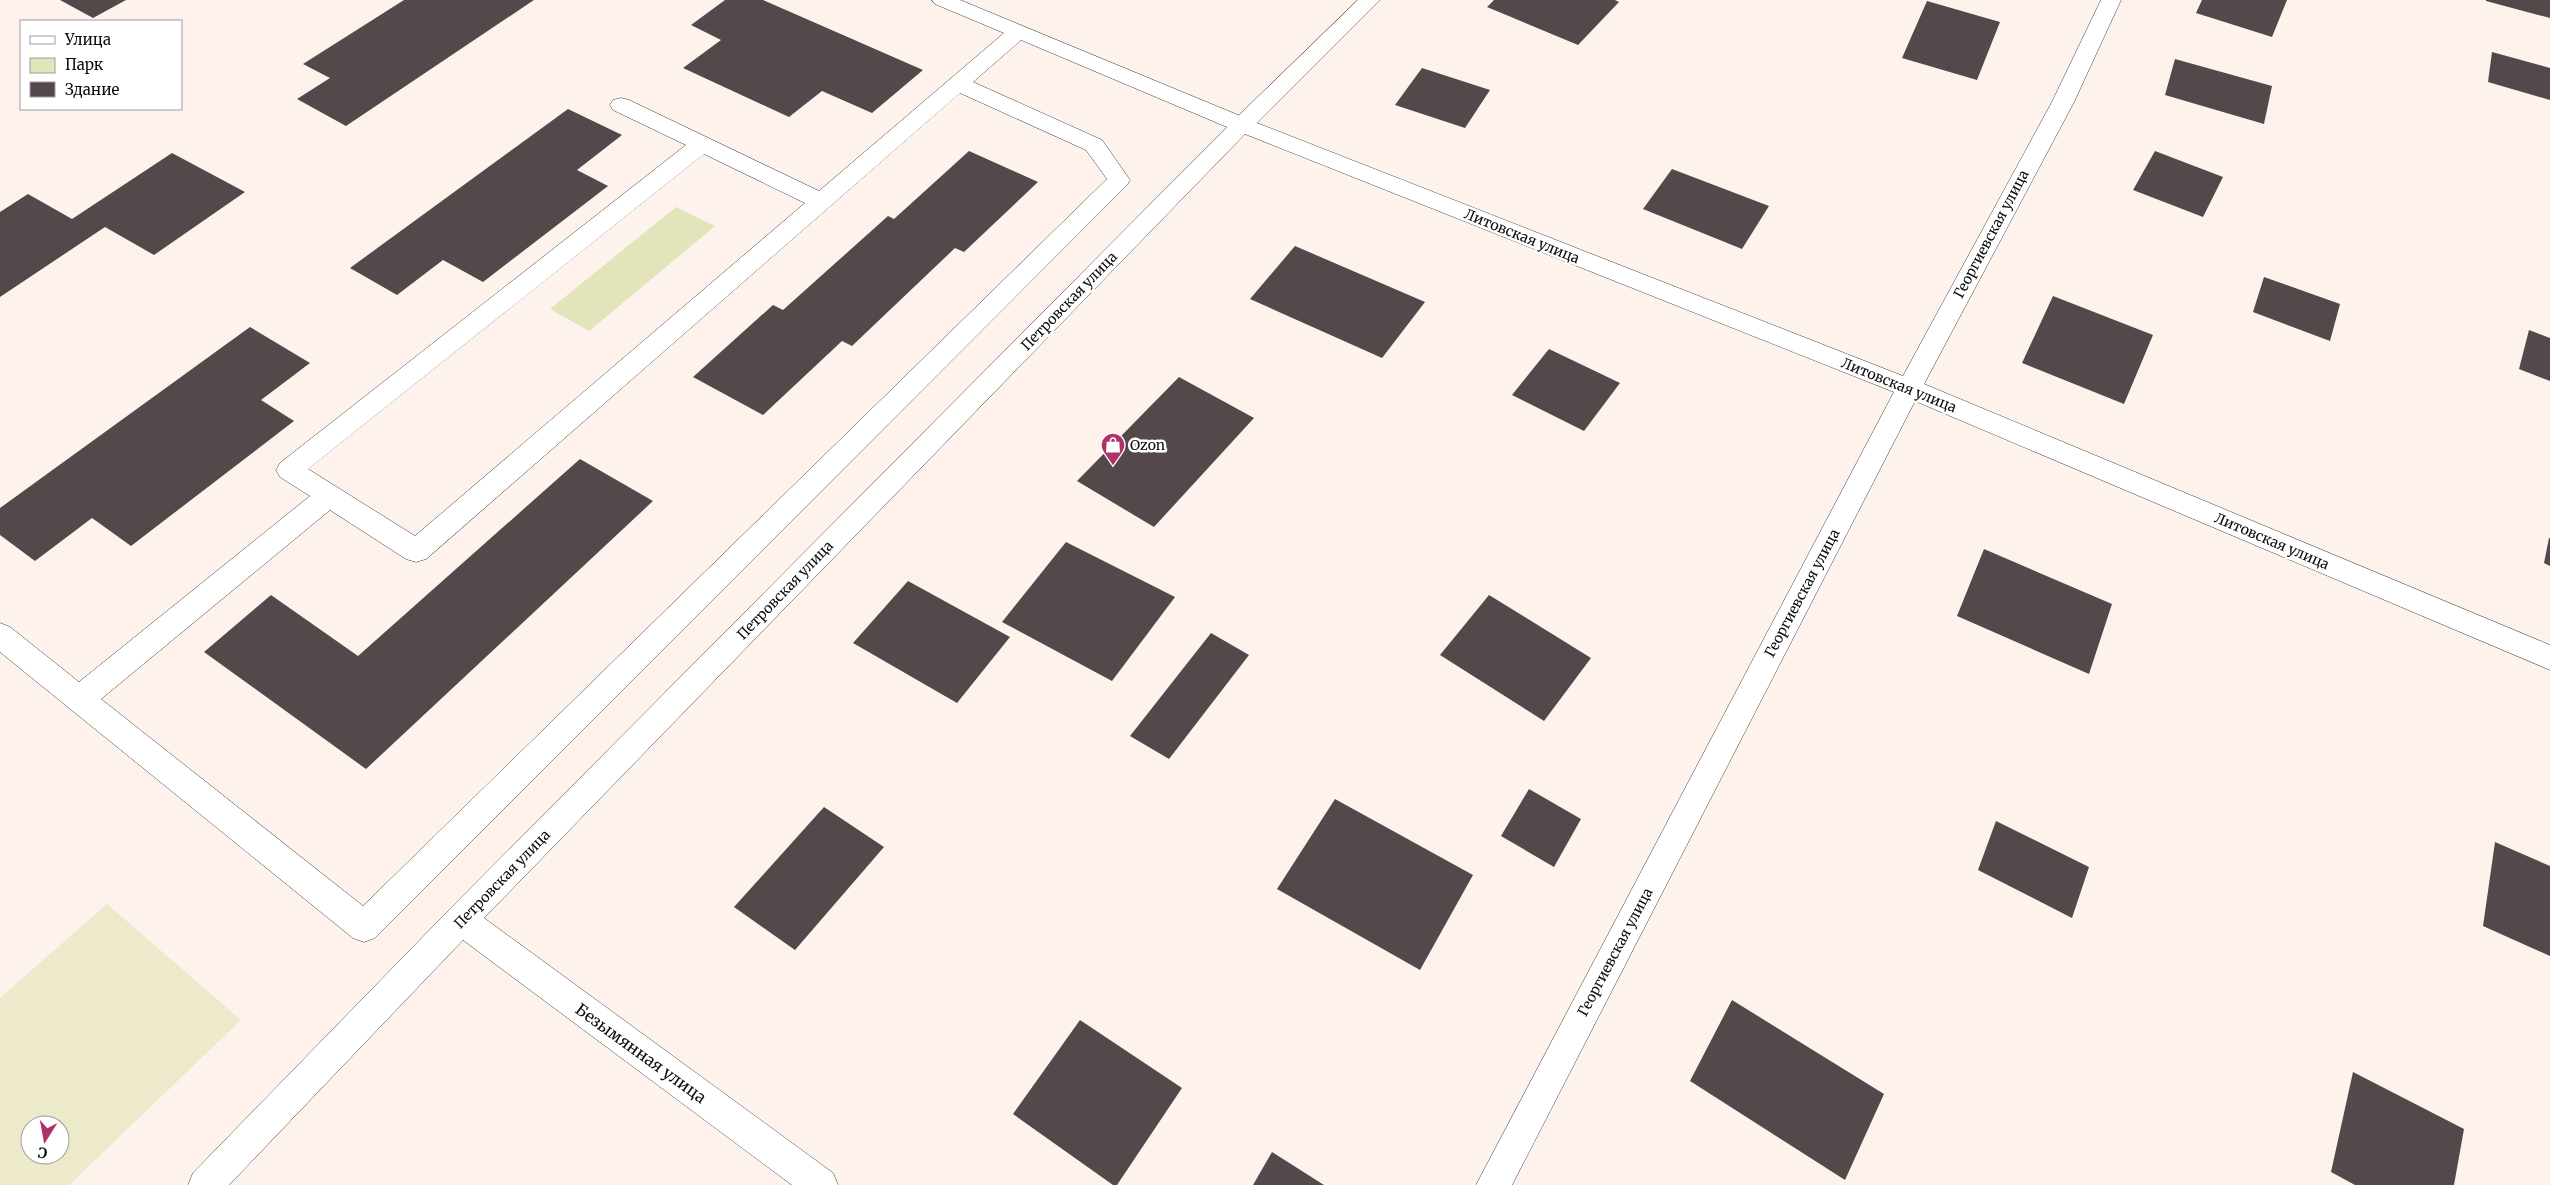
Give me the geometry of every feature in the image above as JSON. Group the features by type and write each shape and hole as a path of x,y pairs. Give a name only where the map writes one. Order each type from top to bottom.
{"street":[{"name":"Литовская улица","path":"942,0 1242,125 1909,388 2550,658"},
{"name":"Петровская улица","path":"205,1185 461,920 1242,125 1370,0"},
{"name":"Георгиевская улица","path":"1493,1185 1909,388 2063,102 2111,0"},
{"path":"702,144 290,470 416,552 1018,32"},
{"path":"0,635 364,927 1119,180 1094,145 958,84"},
{"path":"621,105 822,202"},
{"path":"79,699 330,495"},
{"name":"Безымянная улица","path":"461,920 821,1185"}],"green space":[{"path":"676,207 715,226 589,331 550,309"}],"shaded area":[{"path":"107,904 241,1020 69,1185 0,1185 0,998"}],"building":[{"path":"60,0 126,0 93,18"},
{"path":"404,0 534,0 346,126 297,99 330,78 303,64"},
{"path":"725,0 763,0 923,70 872,113 822,91 789,117 683,68 721,40 691,25"},
{"path":"1494,0 1615,0 1619,2 1578,45 1487,7"},
{"path":"2202,0 2287,0 2272,37 2196,13"},
{"path":"2550,0 2550,18 2486,1"},
{"path":"1927,1 2000,22 1977,80 1902,58"},
{"path":"2492,52 2550,68 2550,100 2488,82"},
{"path":"2175,59 2272,86 2264,124 2165,95"},
{"path":"1422,68 1490,90 1465,128 1395,105"},
{"path":"568,109 622,135 577,170 608,186 483,282 443,260 397,295 350,268"},
{"path":"969,151 1038,182 964,252 955,248 852,346 842,341 763,415 693,377 773,305 783,310 888,216 894,219"},
{"path":"2155,151 2223,177 2203,217 2133,190"},
{"path":"172,153 245,192 154,255 105,227 0,297 0,212 28,194 72,219"},
{"path":"1672,169 1769,206 1742,249 1643,209"},
{"path":"1295,246 1425,302 1382,358 1250,299"},
{"path":"2264,277 2340,304 2330,341 2253,312"},
{"path":"2053,296 2153,335 2124,404 2022,363"},
{"path":"250,327 310,363 261,400 294,421 131,546 92,518 35,561 0,535 0,508"},
{"path":"2529,330 2550,338 2550,381 2519,369"},
{"path":"1549,349 1620,383 1584,431 1512,395"},
{"path":"1179,377 1254,418 1154,527 1077,481"},
{"path":"580,459 653,501 366,769 204,652 271,595 358,656"},
{"path":"2550,538 2550,566 2544,563"},
{"path":"1066,542 1175,597 1112,681 1002,622"},
{"path":"1984,549 2112,604 2089,674 1957,616"},
{"path":"908,581 1010,637 957,703 853,643"},
{"path":"1489,595 1591,658 1544,721 1440,655"},
{"path":"1211,633 1249,655 1169,759 1130,736"},
{"path":"1529,789 1581,819 1554,867 1501,836"},
{"path":"1335,799 1473,875 1420,970 1277,889"},
{"path":"824,807 884,847 795,950 734,907"},
{"path":"1996,821 2089,867 2072,918 1978,870"},
{"path":"2495,842 2550,866 2550,956 2483,926"},
{"path":"1732,1000 1884,1094 1845,1180 1690,1081"},
{"path":"1080,1020 1182,1088 1117,1185 1113,1185 1013,1114"},
{"path":"2353,1072 2464,1129 2454,1185 2355,1185 2331,1172"},
{"path":"1272,1152 1324,1185 1253,1185"}],"place":[{"name":"Ozon","path":"1113,466"}]}
